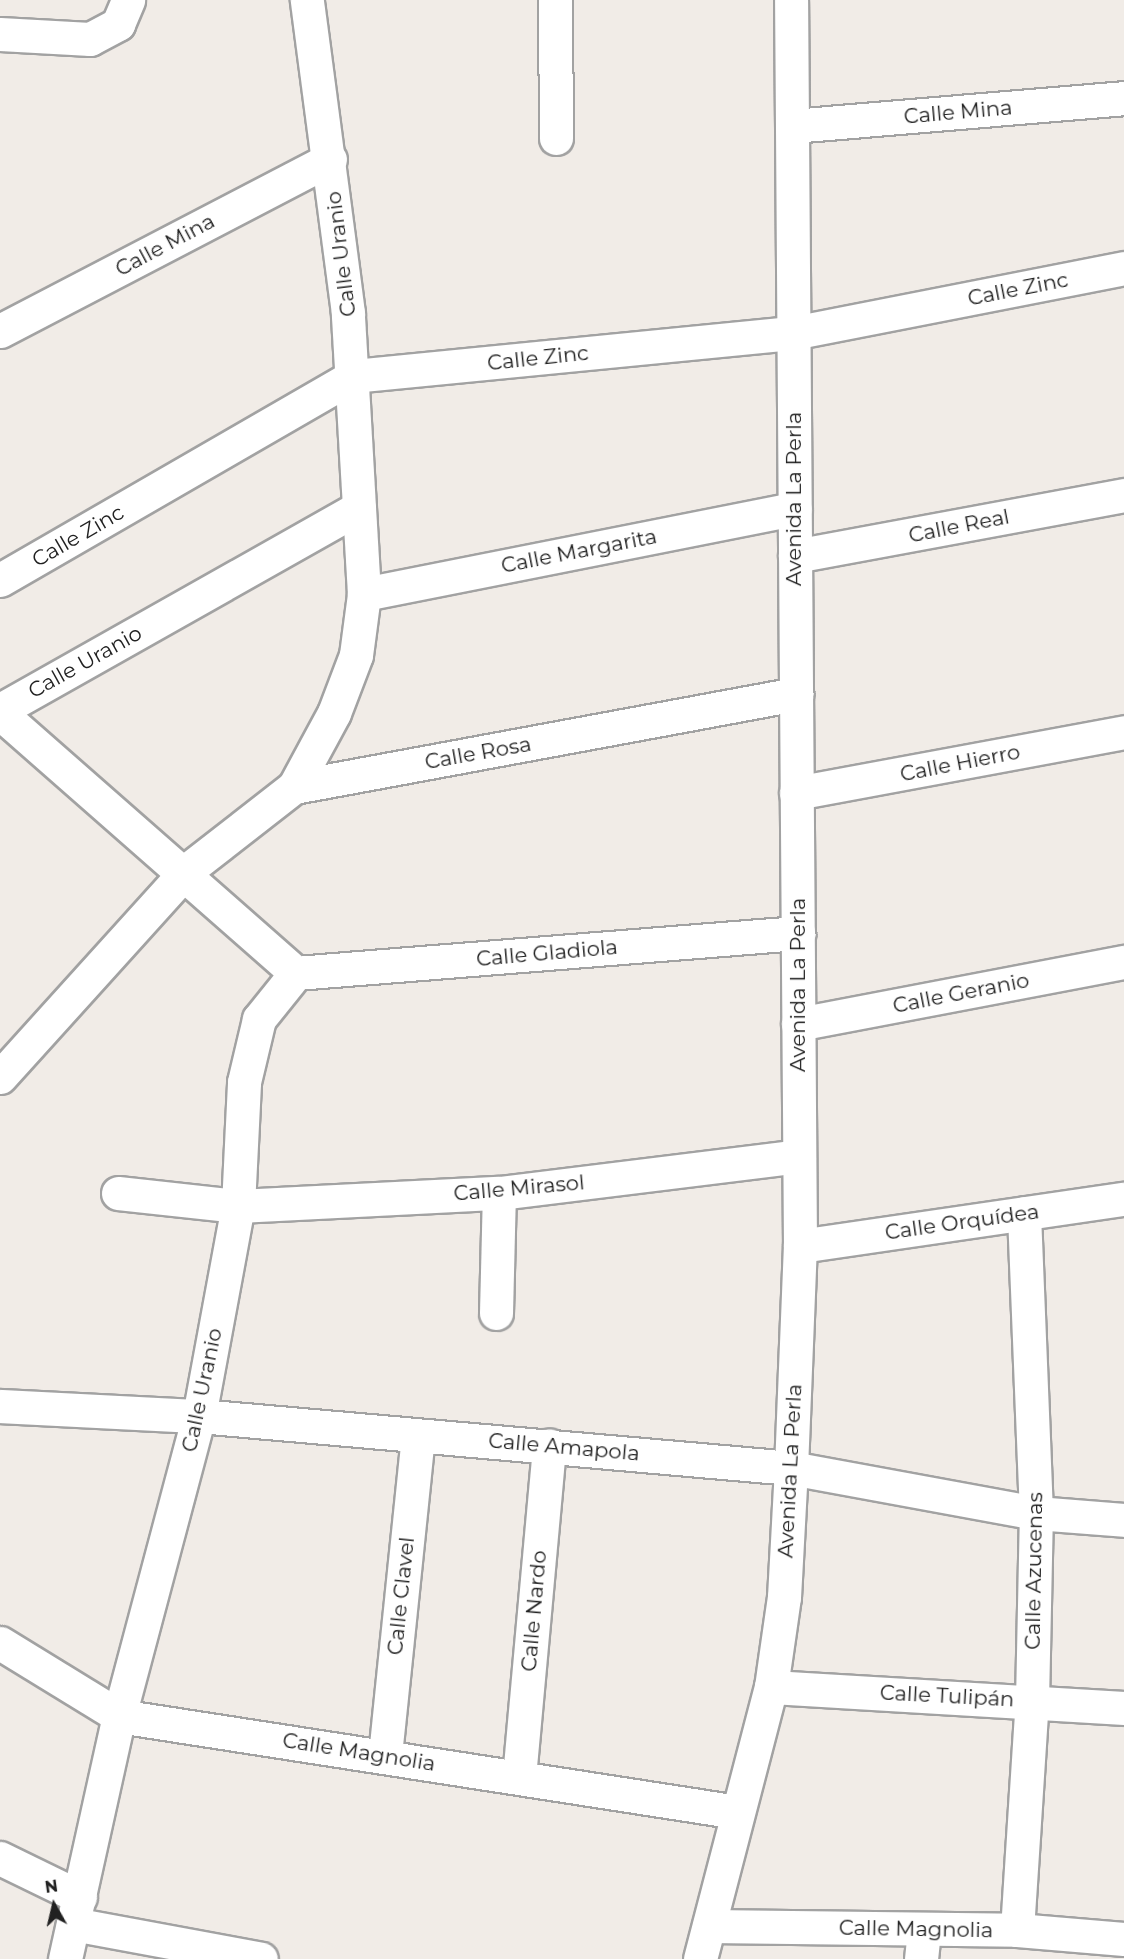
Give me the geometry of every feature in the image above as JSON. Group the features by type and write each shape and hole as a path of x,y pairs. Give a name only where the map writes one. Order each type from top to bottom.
{"street":[{"path":"0,34 90,39 118,24 128,0"},
{"name":"Calle Uranio","path":"294,787 334,713 356,655 364,594 353,376 330,159 307,0"},
{"path":"555,0 556,138"},
{"name":"Avenida La Perla","path":"700,1959 771,1687 784,1597 791,1468 800,1246 791,0"},
{"name":"Calle Mina","path":"792,126 1124,98"},
{"name":"Calle Mina","path":"0,331 330,159"},
{"name":"Calle Zinc","path":"0,580 353,376 793,333 1124,268"},
{"name":"Calle Real","path":"795,556 1124,495"},
{"name":"Calle Uranio","path":"0,711 359,508"},
{"name":"Calle Margarita","path":"364,594 795,509"},
{"name":"Calle Rosa","path":"0,1077 186,871 294,787 796,694"},
{"path":"0,711 186,871 296,973"},
{"name":"Calle Hierro","path":"796,793 1124,732"},
{"name":"Calle Gladiola","path":"296,973 798,933"},
{"name":"Calle Geranio","path":"798,1024 1124,962"},
{"name":"Calle Uranio","path":"65,1959 119,1716 199,1416 238,1206 249,1061 259,1019 296,973"},
{"name":"Calle Mirasol","path":"118,1193 238,1206 499,1193 799,1156"},
{"path":"496,1313 499,1193"},
{"name":"Calle Orquídea","path":"800,1246 1124,1199"},
{"name":"Calle Azucenas","path":"1017,1930 1032,1701 1036,1513 1024,1213"},
{"name":"Calle Amapola","path":"0,1406 199,1416 791,1468 1036,1513 1124,1520"},
{"name":"Calle Clavel","path":"385,1755 418,1437"},
{"name":"Calle Nardo","path":"519,1777 549,1445"},
{"name":"Calle Magnolia","path":"0,1642 119,1716 385,1755 738,1812"},
{"name":"Calle Tulipán","path":"771,1687 1124,1708"},
{"path":"0,1858 77,1910 261,1959"},
{"name":"Calle Magnolia","path":"709,1926 923,1944 1017,1930 1124,1940"}]}
